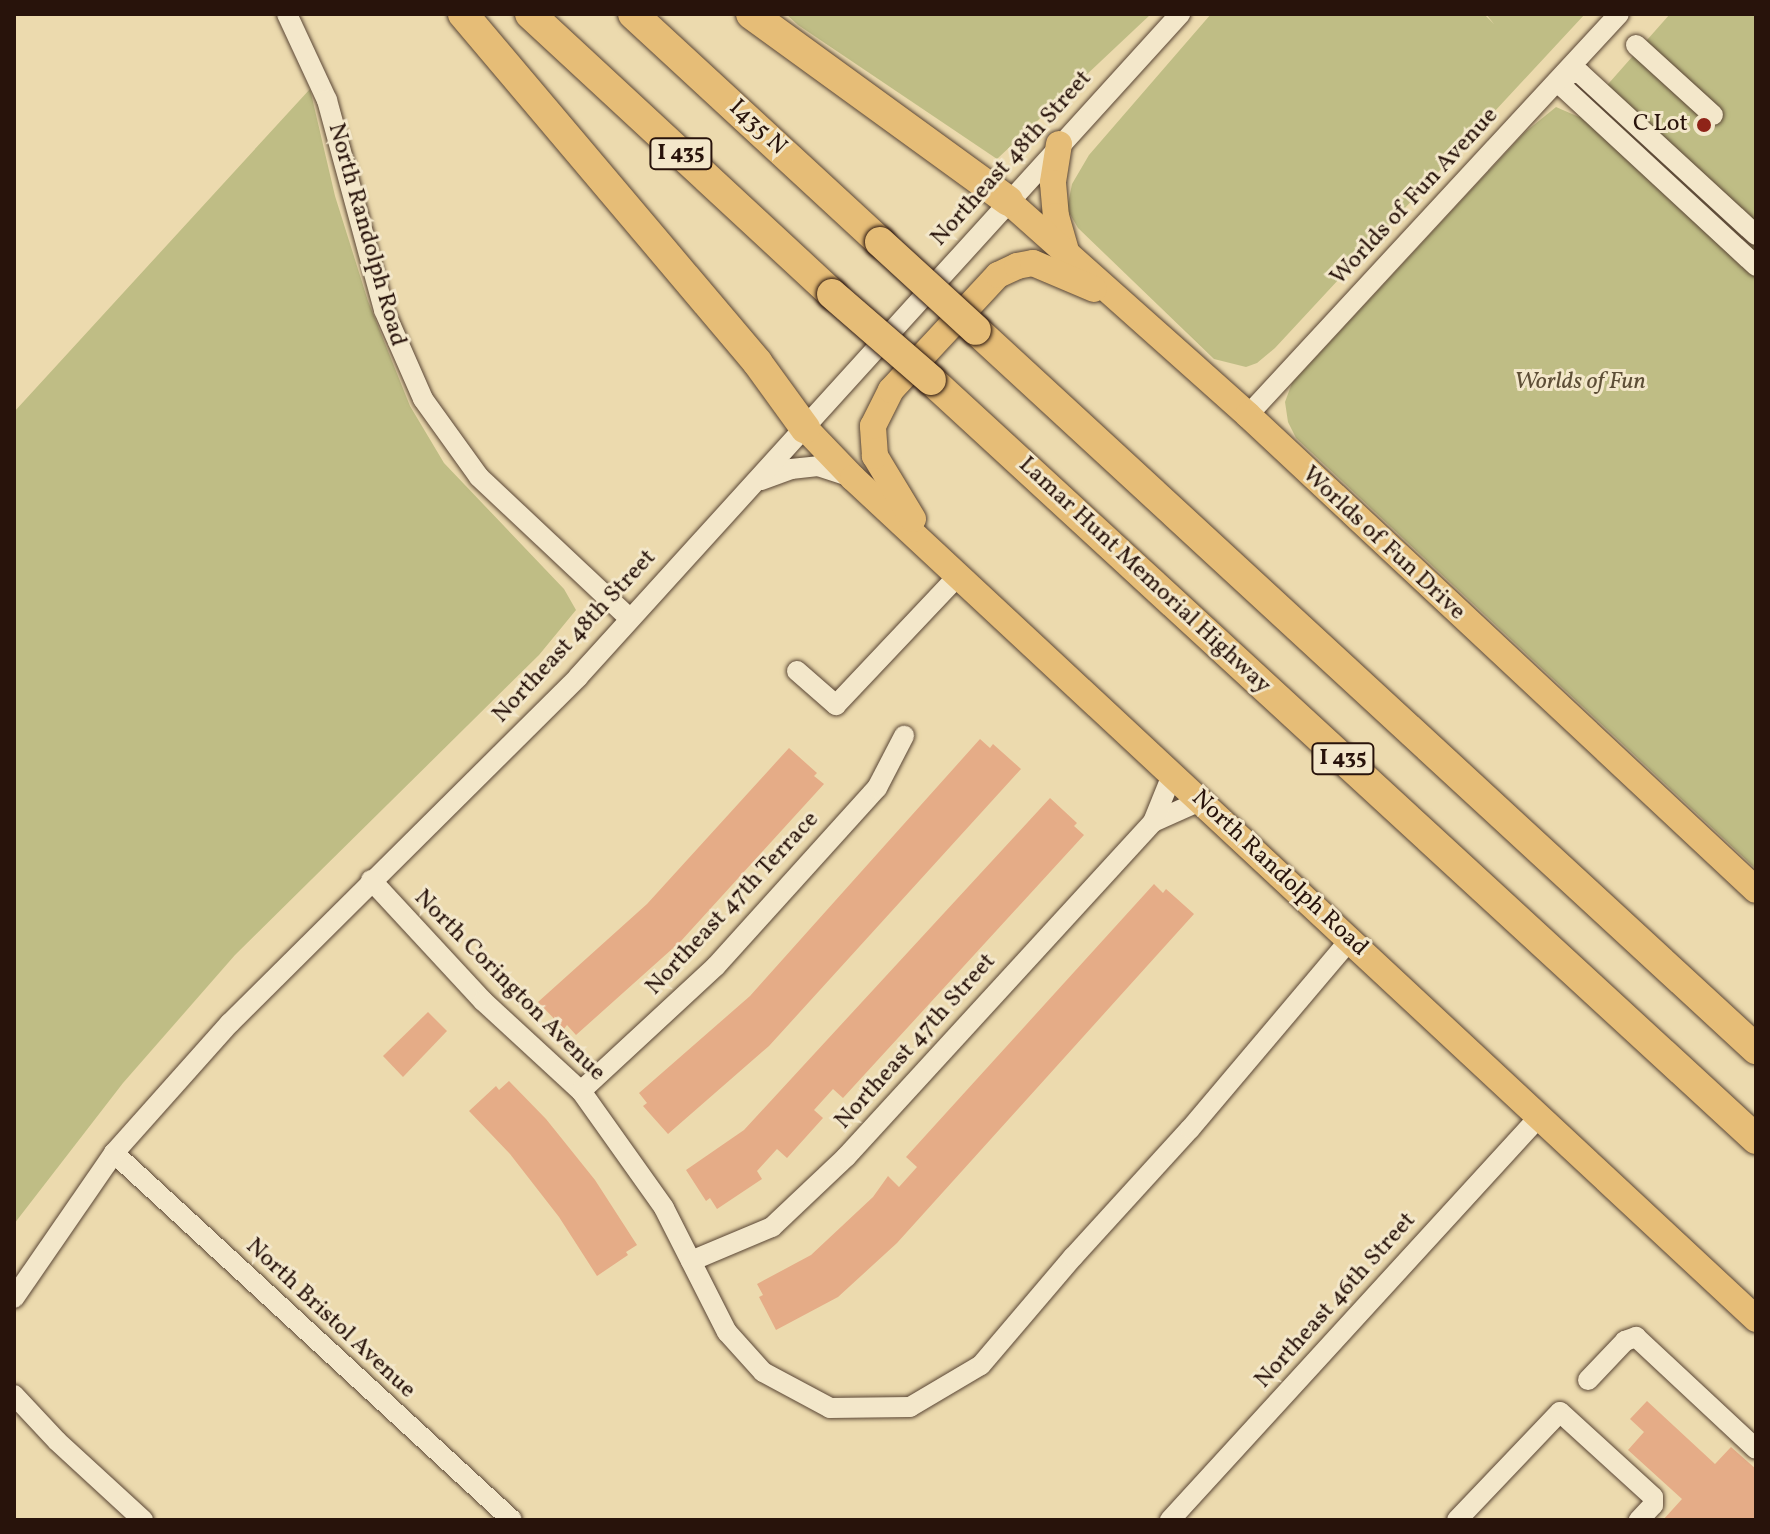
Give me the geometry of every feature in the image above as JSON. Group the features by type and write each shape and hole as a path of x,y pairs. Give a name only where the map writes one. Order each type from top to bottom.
{"highway":[{"path":"463,14 757,362 805,428"},
{"name":"Lamar Hunt Memorial Highway","path":"530,14 1756,1139"},
{"name":"I435 N","path":"633,14 1756,1049"},
{"path":"751,14 1008,201"}],"main road":[{"path":"1059,144 1053,183 1056,216 1066,251"},
{"name":"Worlds of Fun Drive","path":"1008,201 1248,415 1756,890"},
{"path":"937,552 894,491 875,456 873,426 891,390 998,275 1017,266 1033,263 1059,271 1130,307"},
{"name":"North Randolph Road","path":"805,428 853,478 937,552 1756,1319"}],"street":[{"name":"North Randolph Road","path":"287,14 327,100 384,310 423,399 479,477 629,618"},
{"name":"Northeast 48th Street","path":"14,1298 114,1153 230,1023 578,677 1180,14"},
{"name":"Worlds of Fun Avenue","path":"1248,415 1619,14"},
{"path":"1636,45 1713,115"},
{"path":"1756,235 1580,73 1565,73 1564,88 1756,266"},
{"path":"757,482 791,469 818,466 853,478"},
{"path":"797,671 836,705 960,574"},
{"name":"Northeast 47th Terrace","path":"581,1091 716,966 877,788 904,736"},
{"name":"Northeast 47th Street","path":"691,1261 772,1227 846,1157 1153,822 1172,775"},
{"name":"Northeast 47th Street","path":"1153,822 1200,801"},
{"name":"North Corington Avenue","path":"371,880 483,1001 581,1091 664,1208 727,1332 763,1372 830,1408 910,1407 981,1365 1073,1257 1190,1129 1350,940"},
{"name":"Northeast 46th Street","path":"1170,1520 1540,1116"},
{"name":"North Bristol Avenue","path":"114,1153 512,1520"},
{"path":"1588,1380 1625,1341 1636,1337 1756,1449"},
{"path":"14,1395 57,1441 143,1520"},
{"path":"1457,1520 1560,1412 1653,1497 1653,1505 1639,1520"}],"green space":[{"path":"786,14 1151,14 997,159"},
{"path":"1211,14 1484,14 1494,24 1486,14 1585,14 1275,348 1257,363 1246,367 1214,359 1078,228 1067,209 1072,184 1089,155"},
{"name":"Worlds of Fun","path":"1670,14 1756,14 1756,869 1296,438 1288,422 1285,402 1292,383 1524,133 1556,107 1579,117"},
{"path":"310,89 335,196 368,301 410,406 444,463 564,589 576,610 539,655 235,955 123,1083 14,1224 14,412"}],"building":[{"path":"980,739 990,748 993,744 1021,769 769,1046 668,1134 643,1106 647,1103 639,1093 750,996"},
{"path":"789,748 817,773 814,776 824,784 681,941 576,1035 567,1025 564,1029 538,1002 647,904"},
{"path":"1050,798 1077,823 1074,826 1084,835 843,1098 833,1089 814,1110 823,1118 787,1158 777,1149 757,1171 762,1179 717,1209 710,1198 706,1201 686,1170 744,1130"},
{"path":"1154,884 1163,893 1166,889 1194,914 897,1243 838,1297 776,1330 759,1297 763,1295 757,1284 811,1255 873,1197 888,1176 899,1187 917,1167 906,1157"},
{"path":"428,1012 447,1031 403,1077 383,1056"},
{"path":"509,1081 546,1119 595,1180 637,1245 597,1276 559,1217 510,1154 469,1111 496,1086 499,1090"},
{"path":"1647,1401 1715,1464 1731,1447 1756,1469 1756,1520 1663,1520 1682,1499 1628,1450 1644,1432 1630,1419"}],"place":[{"name":"C Lot","path":"1704,125"}]}
